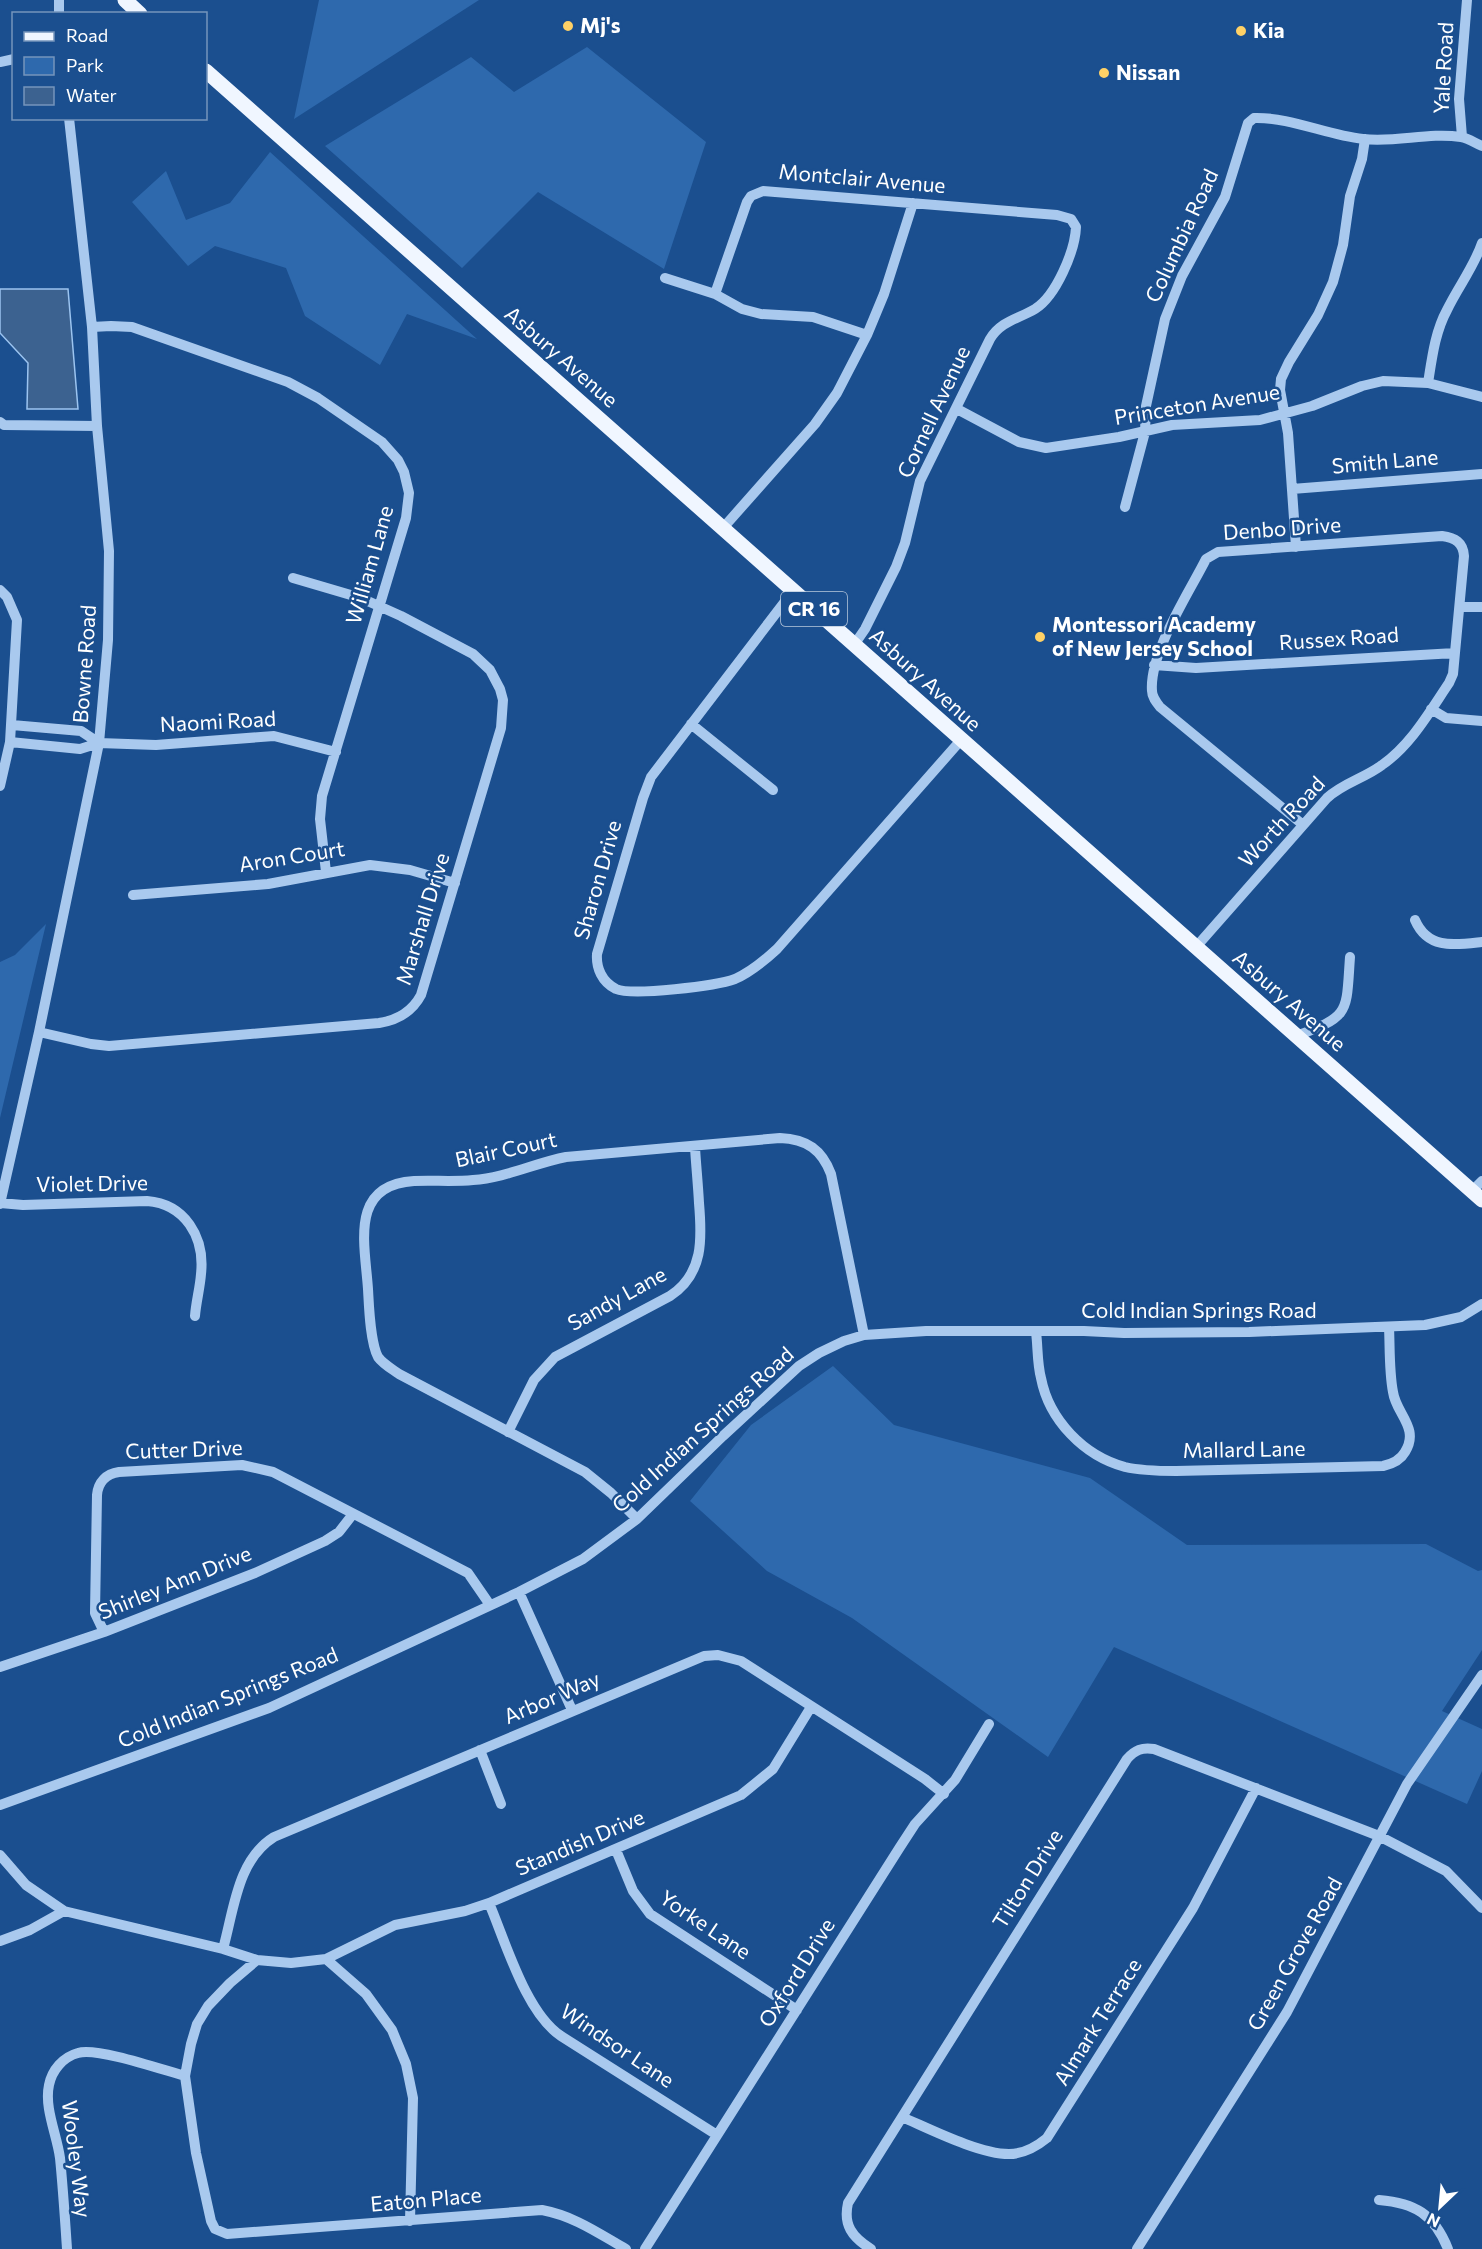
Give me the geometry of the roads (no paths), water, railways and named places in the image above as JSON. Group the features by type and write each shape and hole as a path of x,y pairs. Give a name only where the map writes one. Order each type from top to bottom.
{"main road":[{"path":"125,0 138,12"},
{"name":"Asbury Avenue","path":"207,72 1296,1036 1479,1191"}],"street":[{"name":"Yale Road","path":"1462,137 1459,99 1467,0"},
{"name":"Columbia Road","path":"1125,507 1145,432 1146,406 1172,297 1225,197 1248,123 1254,118 1274,120 1365,139"},
{"name":"Bowne Road","path":"0,1204 39,1032 99,743 108,640 109,562 97,426 92,327 69,120"},
{"path":"1296,547 1285,412 1280,390 1281,379 1318,315 1333,282 1343,245 1350,196 1362,159 1365,139 1462,137 1482,146"},
{"name":"Montclair Avenue","path":"715,294 747,202 756,192 763,190 1057,215 1073,222"},
{"path":"723,528 823,414 837,393 867,335 884,294 913,203"},
{"name":"Cornell Avenue","path":"854,645 865,629 896,567 905,543 920,482 995,331 1009,320 1035,309 1051,294 1076,236 1076,227 1073,222"},
{"path":"1428,383 1434,346 1441,322 1472,267 1482,243"},
{"path":"665,278 715,294 734,306 756,313 813,317 867,335"},
{"name":"William Lane","path":"92,327 132,327 288,382 318,398 391,451 404,472 409,493 408,506 320,810 326,872"},
{"name":"Princeton Avenue","path":"957,409 1019,442 1032,446 1055,448 1195,423 1260,420 1312,406 1372,383 1402,380 1428,383 1482,397"},
{"path":"0,422 4,425 97,426"},
{"name":"Smith Lane","path":"1292,489 1482,474"},
{"name":"Denbo Drive","path":"1302,824 1160,707 1152,692 1154,665 1164,640 1206,559 1218,552 1442,536 1457,540"},
{"name":"Worth Road","path":"1196,946 1302,824 1333,792 1346,783 1375,771 1390,760 1408,741 1431,709 1453,674 1464,556 1462,545 1457,540"},
{"name":"Marshall Drive","path":"39,1032 110,1046 393,1020 409,1011 421,995 501,728 503,700 500,689 490,670 473,654 361,598 293,578"},
{"path":"0,590 7,597 17,620 12,725 0,786"},
{"name":"Sharon Drive","path":"793,591 657,768 646,788 597,954 598,969 606,981 617,989 625,991 707,986 732,980 759,965 777,949 961,740"},
{"path":"1460,607 1482,607"},
{"name":"Russex Road","path":"1154,665 1196,668 1436,652 1455,653"},
{"path":"1431,709 1446,718 1482,721"},
{"path":"691,724 773,790"},
{"path":"12,725 81,731 99,743"},
{"name":"Naomi Road","path":"99,743 156,745 274,736 336,753"},
{"path":"10,742 80,749 99,743"},
{"name":"Aron Court","path":"133,895 268,884 356,866 386,866 410,870 455,883"},
{"path":"1415,920 1426,936 1439,944 1446,946 1482,942"},
{"path":"1296,1036 1338,1018 1347,999 1350,957"},
{"name":"Blair Court","path":"638,1519 585,1472 399,1374 379,1358 375,1351 371,1323 363,1224 369,1205 381,1191 398,1183 476,1180 566,1157 792,1139 803,1141 819,1152 831,1174 864,1335"},
{"name":"Sandy Lane","path":"508,1432 534,1380 555,1357 670,1296 686,1282 693,1272 702,1240 695,1147"},
{"name":"Violet Drive","path":"0,1204 147,1201 164,1204 173,1209 190,1224 200,1245 202,1272 195,1316"},
{"name":"Cold Indian Springs Road","path":"0,1805 269,1708 583,1560 638,1519 799,1366 838,1343 864,1335 926,1331 1250,1332 1425,1325 1453,1320 1468,1314 1482,1304"},
{"name":"Mallard Lane","path":"1036,1332 1041,1378 1055,1414 1067,1431 1095,1455 1111,1462 1144,1470 1176,1471 1383,1466 1397,1461 1407,1450 1411,1435 1393,1393 1389,1327"},
{"name":"Cutter Drive","path":"104,1632 94,1613 97,1495 99,1485 110,1474 119,1472 251,1466 273,1472 468,1573 490,1605"},
{"name":"Shirley Ann Drive","path":"0,1667 104,1632 227,1585 325,1541 339,1532 353,1514"},
{"path":"519,1592 572,1710"},
{"name":"Arbor Way","path":"224,1949 244,1873 255,1853 267,1841 695,1658 718,1655 741,1661 925,1779 944,1794"},
{"name":"Green Grove Road","path":"1137,2249 1287,2012 1407,1784 1482,1675"},
{"name":"Standish Drive","path":"257,1960 291,1963 326,1959 395,1925 465,1911 489,1903 731,1801 752,1788 780,1760 811,1707"},
{"name":"Oxford Drive","path":"645,2249 915,1824 955,1780 989,1724"},
{"name":"Tilton Drive","path":"871,2249 853,2235 846,2219 853,2193 1134,1752 1140,1749 1154,1749 1380,1836 1446,1871 1482,1908"},
{"path":"480,1750 501,1804"},
{"name":"Almark Terrace","path":"902,2117 995,2153 1016,2154 1028,2150 1047,2138 1193,1908 1256,1788"},
{"name":"Yorke Lane","path":"616,1850 633,1891 650,1914 797,2010"},
{"path":"0,1855 26,1885 64,1911 224,1949 257,1960"},
{"name":"Windsor Lane","path":"489,1903 530,2000 546,2024 561,2036 717,2135"},
{"path":"0,1941 30,1930 64,1911"},
{"path":"326,1959 366,1994 392,2030 406,2064 413,2098 410,2221"},
{"path":"185,2076 190,2044 197,2024 208,2006 257,1960"},
{"name":"Wooley Way","path":"67,2249 60,2156 48,2101 48,2087 58,2066 78,2052 87,2052 104,2054 185,2076"},
{"name":"Eaton Place","path":"185,2076 196,2153 211,2221 220,2232 227,2234 542,2210 578,2221 626,2249"},
{"path":"1379,2200 1401,2202 1419,2211 1437,2228 1448,2249"}],"water":[{"path":"0,289 68,289 78,409 27,409 28,363 0,333"}],"place":[{"name":"Mj's","path":"568,26"},
{"name":"Kia","path":"1241,31"},
{"name":"Nissan","path":"1104,73"},
{"name":"Montessori Academy of New Jersey School","path":"1040,637"}]}
